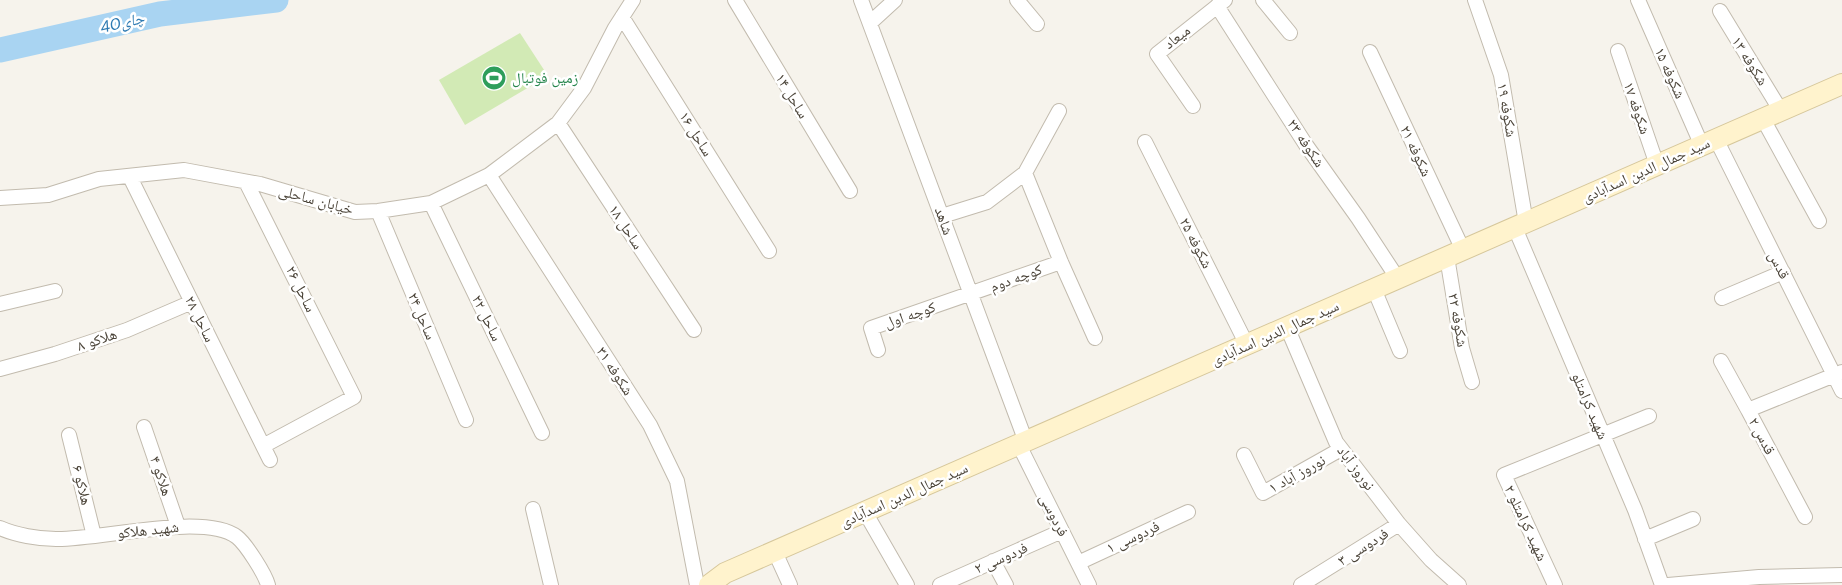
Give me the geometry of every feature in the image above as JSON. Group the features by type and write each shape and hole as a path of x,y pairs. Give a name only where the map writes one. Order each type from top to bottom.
{"main road":[{"name":"سید جمال الدین اسدآبادی","path":"709,585 725,574 865,512 1842,84"}],"street":[{"name":"خیابان ساحلی","path":"0,198 48,195 99,179 184,170 246,182 355,212 378,211 431,203 489,175 558,123 584,88 633,0"},
{"name":"ساحل ۱۴","path":"735,0 850,191"},
{"name":"شاهد","path":"861,0 871,22 972,294 1022,443"},
{"path":"871,22 895,0"},
{"path":"1018,0 1037,24"},
{"path":"1263,0 1290,34"},
{"name":"شکوفه ۱۹","path":"1475,0 1501,75 1520,225"},
{"name":"شکوفه ۱۵","path":"1638,0 1709,142"},
{"name":"میعاد","path":"1193,106 1157,54 1221,3"},
{"name":"شکوفه ۲۳","path":"1221,3 1306,146 1358,218 1398,279"},
{"name":"شکوفه ۱۳","path":"1720,11 1781,111"},
{"name":"ساحل ۱۶","path":"622,17 769,251"},
{"name":"شکوفه ۱۷","path":"1618,51 1657,165"},
{"name":"شکوفه ۲۱","path":"1370,52 1455,254"},
{"path":"942,216 987,202 1025,173 1059,111"},
{"path":"1763,119 1819,221"},
{"name":"ساحل ۱۸","path":"558,123 694,330"},
{"name":"شکوفه ۲۵","path":"1145,142 1247,345"},
{"name":"قدس","path":"1709,142 1838,373 1842,391"},
{"path":"1025,173 1061,262 1095,338"},
{"name":"شکوفه ۳۱","path":"489,175 650,425 677,481 697,585"},
{"name":"ساحل ۲۸","path":"130,177 270,460"},
{"name":"ساحل ۲۶","path":"246,182 354,397 263,446"},
{"name":"ساحل ۲۲","path":"431,203 542,433"},
{"name":"ساحل ۲۴","path":"378,211 466,420"},
{"name":"شهید کرامتلو","path":"1520,225 1602,434 1635,510 1662,585"},
{"name":"شکوفه ۲۲","path":"1455,254 1462,348 1472,382"},
{"name":"کوچه دوم","path":"972,294 1061,262"},
{"path":"1722,298 1783,272"},
{"path":"1374,289 1400,351"},
{"path":"0,304 55,291"},
{"name":"کوچه اول","path":"878,350 871,328 972,294"},
{"name":"هلاکو ۸","path":"0,369 55,354 127,330 192,302"},
{"name":"نوروز آباد","path":"1287,327 1336,442 1399,524 1431,560 1459,585"},
{"path":"1721,361 1748,410"},
{"name":"قدس ۲","path":"1806,518 1748,410 1838,373"},
{"path":"1602,434 1649,416"},
{"name":"هلاکو ۴","path":"144,427 178,526"},
{"name":"شهید کرامتلو ۲","path":"1555,585 1504,475 1602,434"},
{"name":"هلاکو ۶","path":"69,435 94,536"},
{"name":"فردوسی","path":"1022,443 1089,585"},
{"name":"نوروز آباد ۱","path":"1244,455 1264,493 1341,449"},
{"path":"532,509 551,585"},
{"path":"865,512 907,585"},
{"name":"فردوسی ۱","path":"1078,563 1188,512"},
{"path":"1645,539 1693,519"},
{"name":"فردوسی ۳","path":"1301,585 1399,524"},
{"name":"شهید هلاکو","path":"0,528 11,533 56,539 178,526 214,527 238,537 264,573 268,585"},
{"name":"فردوسی ۲","path":"940,585 1062,531"},
{"path":"775,552 790,585"},
{"path":"994,561 1006,585"},
{"path":"1668,585 1759,577 1842,575"}],"green space":[{"name":"زمین فوتبال","path":"520,33 548,76 465,125 439,80"}],"waterway":[{"name":"40چای","path":"0,50 160,14 276,0"}],"place":[{"name":"زمین فوتبال","path":"494,78"}]}
